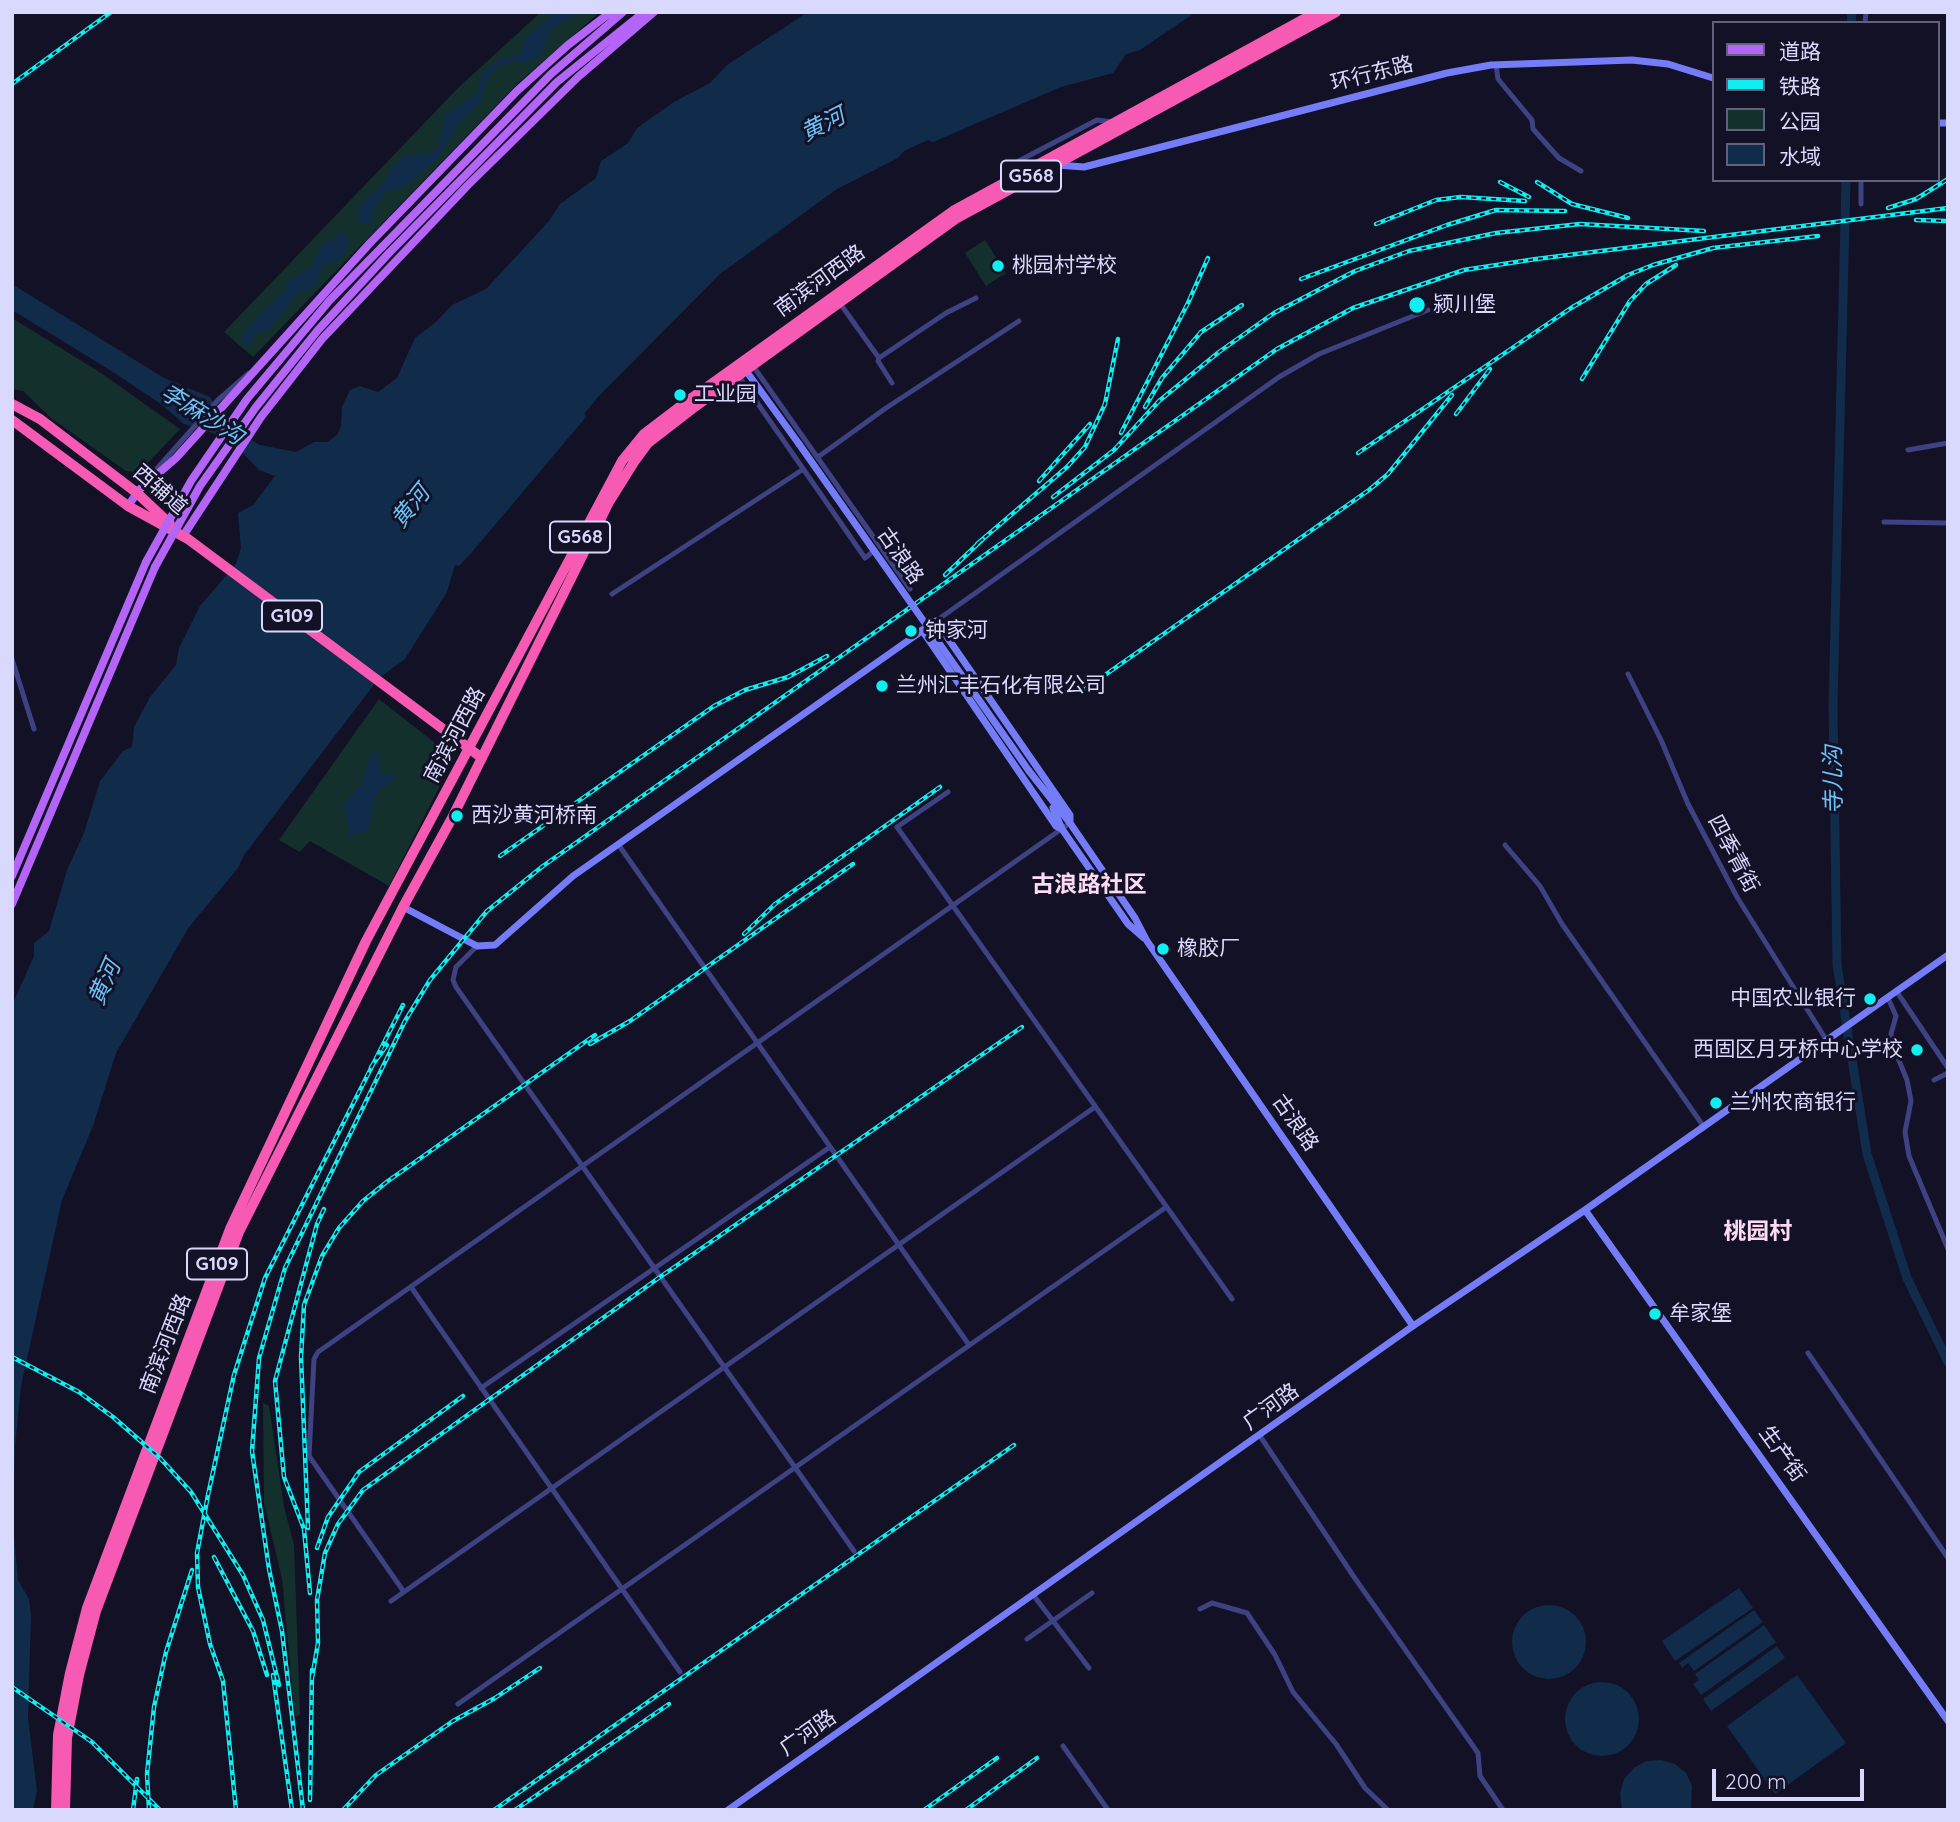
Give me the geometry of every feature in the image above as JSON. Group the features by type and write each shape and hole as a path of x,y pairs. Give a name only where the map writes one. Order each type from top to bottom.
{"highway":[{"name":"南滨河西路","path":"56,1810 58,1735 70,1673 87,1608 230,1229 366,941 622,461 644,434 839,303 957,218 1116,123 1317,12"},
{"name":"南滨河西路","path":"482,758 609,502 649,443 743,367 953,211 1336,12"},
{"name":"西辅道","path":"12,404 26,409 138,492 186,538"},
{"name":"西辅道","path":"13,422 128,506 186,538"},
{"name":"G109","path":"186,538 397,692 482,758 403,907"},
{"name":"南滨河西路","path":"65,1810 67,1738 79,1675 96,1611 239,1232 403,907"}],"main road":[{"path":"128,506 221,403 517,91 568,45 611,12"},
{"path":"12,904 155,567 200,486 256,407 385,250 521,103 570,55 623,12"},
{"path":"12,876 146,562 191,481 247,399 330,300 557,82 644,12"},
{"path":"186,538 226,467 322,339 468,185 578,77 654,12"}],"street":[{"name":"环行东路","path":"1048,162 1084,167 1447,73 1496,65 1632,60 1668,64 1712,77"},
{"path":"1496,65 1499,79 1532,120 1532,130 1559,158 1581,171"},
{"path":"1013,164 1097,120 1116,123"},
{"path":"1861,182 1861,204"},
{"path":"879,358 946,313 976,298"},
{"path":"839,303 879,358 878,361 892,383"},
{"path":"403,907 477,946 495,945 509,936 549,896 618,844 1279,377 1319,354 1428,310"},
{"path":"818,457 886,408 1019,321"},
{"path":"743,367 818,457 910,589"},
{"path":"743,367 802,470 864,558 881,547"},
{"name":"古浪路","path":"743,367 1029,771 1070,823 1135,918 1147,941 1413,1326"},
{"path":"13,422 26,409"},
{"path":"1908,450 1948,443"},
{"path":"612,594 802,470"},
{"path":"1884,522 1948,523"},
{"name":"古浪路","path":"936,621 1070,815 1070,823"},
{"name":"古浪路","path":"922,631 1056,826 1062,829"},
{"path":"12,659 34,729"},
{"name":"四季青街","path":"1628,674 1661,740 1688,804 1737,897 1827,1041"},
{"name":"古浪路","path":"1029,771 1062,829 1128,924 1147,941"},
{"path":"948,792 897,827 1232,1299"},
{"path":"404,1592 311,1460 309,1450 314,1359 318,1352 1070,823"},
{"path":"618,844 969,1345"},
{"path":"1505,845 1540,886 1562,924 1704,1126"},
{"path":"477,946 456,967 453,980 456,987 854,1551"},
{"name":"广河路","path":"728,1810 1413,1326 1585,1210 1948,955"},
{"path":"1897,992 1948,1070 1934,1080"},
{"path":"1888,998 1896,1016 1891,1034 1893,1046 1911,1101 1905,1132 1909,1156 1948,1250"},
{"path":"391,1601 1095,1107"},
{"path":"481,1388 830,1146"},
{"path":"458,1704 1165,1208"},
{"name":"生产街","path":"1585,1210 1948,1721"},
{"path":"411,1287 680,1672"},
{"path":"1808,1353 1948,1558"},
{"path":"1260,1436 1354,1577 1478,1753 1480,1776 1503,1810"},
{"path":"1027,1639 1092,1593"},
{"path":"1034,1596 1088,1668"},
{"path":"1200,1609 1212,1603 1247,1613 1275,1655 1293,1692 1336,1744 1365,1788 1388,1810"},
{"path":"1063,1746 1108,1810"}],"green space":[{"path":"541,12 600,12 518,83 253,357 224,332 458,88"},
{"path":"985,240 1006,273 986,286 965,253"},
{"path":"12,318 101,373 180,429 144,467 134,472 126,471 51,418 23,391 12,389"},
{"path":"379,699 454,758 389,886 310,841 300,852 279,840"},
{"path":"263,1403 269,1406 284,1507 294,1545 300,1715 295,1717 282,1579 264,1503"}],"water":[{"path":"557,12 582,12 552,28 540,56 526,63 517,61 495,69 489,76 480,103 460,123 438,158 404,187 386,192 373,211 373,221 362,224 358,221 359,205 381,187 388,173 405,155 431,153 440,144 444,115 478,94 483,72 500,59 520,55 525,38"},
{"path":"808,12 1196,12 1140,50 1126,54 1113,73 1061,87 933,142 928,140 904,151 898,158 837,189 720,274 598,397 584,414 586,417 473,551 459,566 455,565 447,592 405,659 379,678 244,855 238,868 189,927 116,1053 93,1126 62,1200 21,1386 15,1446 13,1525 18,1580 29,1599 31,1616 28,1718 37,1791 33,1810 12,1810 12,1005 34,956 34,943 49,931 67,870 84,833 100,781 123,751 132,747 134,727 150,697 176,665 179,648 200,606 236,564 241,548 238,513 253,505 275,476 259,470 228,438 184,424 161,404 113,372 12,310 12,284 164,378 210,397 226,425 260,445 296,452 314,442 328,442 338,434 342,407 350,390 360,386 378,392 397,378 415,338 452,305 486,289 549,221 560,204 596,178 601,161 628,143 637,128 674,102 710,83 727,65"},
{"path":"338,234 346,235 349,241 346,252 336,262 325,263 314,288 298,293 269,330 257,333 249,346 244,345 240,338 257,317 284,292 289,280 311,268 321,247"},
{"path":"371,754 377,754 381,773 397,773 396,777 375,794 369,829 351,837 344,808 346,800 361,785"},
{"path":"1739,1588 1753,1608 1675,1661 1662,1641"},
{"path":"1549,1605 1563,1608 1575,1616 1583,1628 1586,1642 1583,1656 1575,1668 1563,1676 1549,1679 1535,1676 1523,1668 1515,1656 1512,1642 1515,1628 1523,1616 1535,1608"},
{"path":"1754,1610 1763,1622 1694,1671 1688,1663 1682,1668 1679,1663"},
{"path":"1764,1625 1776,1642 1701,1695 1693,1684 1699,1680 1695,1674"},
{"path":"1777,1646 1785,1658 1711,1711 1703,1699"},
{"path":"1797,1675 1846,1743 1775,1794 1727,1726"},
{"path":"1602,1682 1616,1685 1628,1693 1636,1705 1639,1719 1636,1733 1628,1745 1616,1753 1602,1756 1588,1753 1576,1745 1568,1733 1565,1719 1568,1705 1576,1693 1588,1685"},
{"path":"1661,1760 1675,1764 1686,1773 1692,1786 1691,1810 1622,1810 1620,1793 1624,1779 1634,1768 1646,1761"}],"waterway":[{"name":"寺儿沟","path":"1851,21 1852,12"},
{"name":"寺儿沟","path":"1846,182 1833,705 1837,965 1867,1154 1907,1278 1948,1362"}],"railway":[{"path":"12,84 111,12"},
{"path":"1888,208 1916,199 1948,179"},
{"path":"1500,182 1529,197"},
{"path":"1537,182 1572,204 1628,218"},
{"path":"1376,224 1436,200 1461,197 1525,201"},
{"path":"303,1810 282,1631 269,1569 252,1451 259,1358 285,1268 405,1021 430,980 487,911 543,866 1277,349 1353,308 1464,270 1948,208"},
{"path":"1301,279 1447,225 1496,210 1565,211"},
{"path":"1916,220 1948,221"},
{"path":"1053,497 1114,450 1159,401 1219,352 1274,313 1355,271 1409,251 1496,233 1580,224 1704,231"},
{"path":"1358,453 1571,308 1628,275 1713,248 1818,236"},
{"path":"1121,433 1188,303 1208,258"},
{"path":"1582,379 1630,301 1646,284 1676,265"},
{"path":"1145,407 1162,378 1201,332 1242,305"},
{"path":"977,544 1067,467 1085,447 1105,404 1118,339"},
{"path":"1456,414 1490,369"},
{"path":"1085,689 1369,490 1388,474 1452,395"},
{"path":"1039,481 1090,424"},
{"path":"945,575 983,539"},
{"path":"500,856 714,706 745,690 788,677 827,656"},
{"path":"744,934 775,904 940,787"},
{"path":"590,1044 630,1021 853,864"},
{"path":"236,1810 223,1681 210,1644 198,1587 197,1553 208,1495 234,1375 265,1278 403,1005"},
{"path":"312,1678 318,1643 317,1600 325,1553 338,1524 363,1490 660,1277 1022,1027"},
{"path":"308,1528 301,1357 304,1305 322,1256 339,1228 363,1201 595,1035"},
{"path":"371,1067 387,1045"},
{"path":"310,1593 304,1529 284,1477 275,1381 317,1224 324,1209"},
{"path":"12,1357 79,1392 113,1417 160,1458 191,1492 243,1575 263,1620 279,1685"},
{"path":"317,1548 328,1517 359,1472 463,1396"},
{"path":"494,1810 1014,1445"},
{"path":"214,1557 253,1631 267,1675"},
{"path":"149,1810 147,1774 154,1707 166,1652 192,1570"},
{"path":"343,1810 376,1775 453,1721 495,1698 540,1668"},
{"path":"310,1800 312,1670"},
{"path":"273,1675 292,1810"},
{"path":"12,1687 92,1742 160,1810"},
{"path":"515,1810 669,1704"},
{"path":"924,1810 997,1758"},
{"path":"966,1810 1037,1758"},
{"path":"133,1810 137,1779"}],"place":[{"name":"桃园村学校","path":"998,266"},
{"name":"颍川堡","path":"1417,305"},
{"name":"工业园","path":"680,395"},
{"name":"钟家河","path":"911,631"},
{"name":"兰州汇丰石化有限公司","path":"882,686"},
{"name":"西沙黄河桥南","path":"457,816"},
{"name":"橡胶厂","path":"1163,949"},
{"name":"中国农业银行","path":"1870,999"},
{"name":"西固区月牙桥中心学校","path":"1917,1050"},
{"name":"兰州农商银行","path":"1716,1103"},
{"name":"牟家堡","path":"1655,1314"}],"district":[{"name":"古浪路社区","path":"1089,885"},
{"name":"桃园村","path":"1758,1232"}],"water label":[{"name":"黄河","path":"823,125"},
{"name":"李麻沙沟","path":"202,415"},
{"name":"黄河","path":"411,507"},
{"name":"黄河","path":"105,983"}]}
